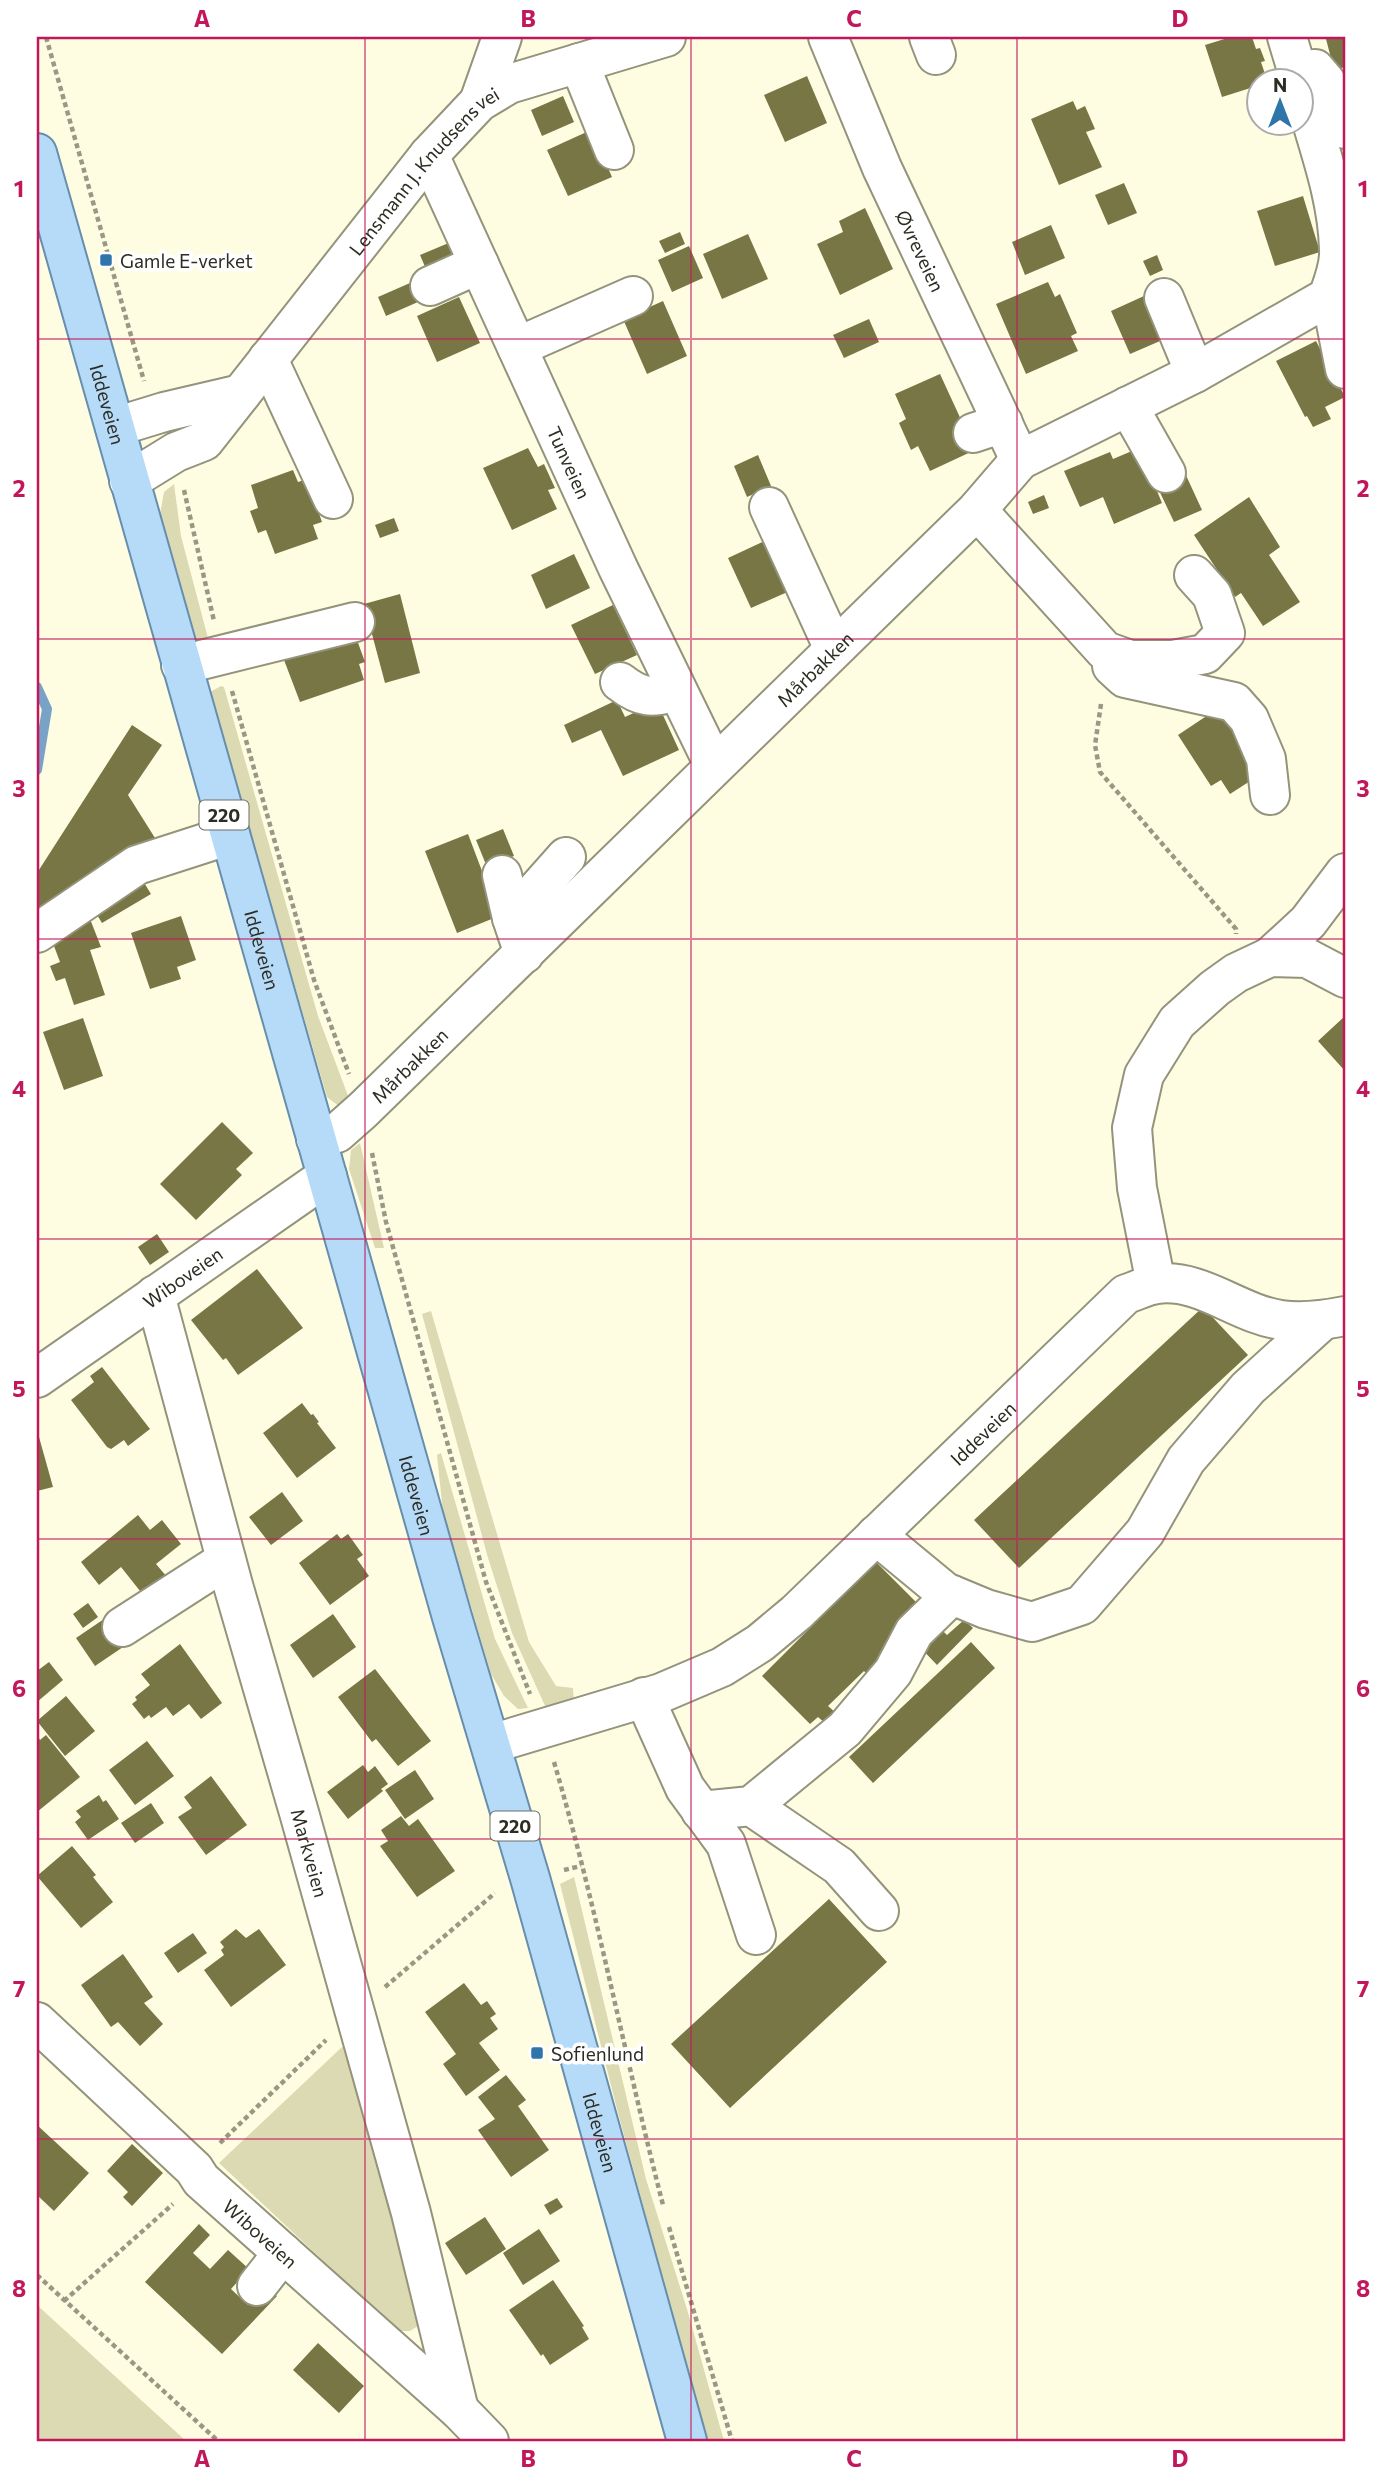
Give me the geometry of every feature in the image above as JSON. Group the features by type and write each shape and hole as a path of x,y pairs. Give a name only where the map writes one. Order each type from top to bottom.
{"main road":[{"name":"Iddeveien","path":"37,153 687,2441"}],"street":[{"path":"479,102 502,37"},
{"name":"Lensmann J. Knudsens vei","path":"129,481 176,452 204,441 429,155 479,102 509,84 666,37"},
{"name":"Øvreveien","path":"828,37 988,428 1020,460"},
{"path":"579,63 614,150"},
{"path":"1316,70 1326,82 1345,129"},
{"path":"1307,136 1338,271 1335,318 1345,369"},
{"name":"Tunveien","path":"429,155 517,347 608,572 677,691 714,765"},
{"path":"430,286 479,264"},
{"name":"Mårbakken","path":"316,1139 337,1133 363,1110 977,510 1020,460 1195,373 1338,271"},
{"path":"517,347 633,296"},
{"path":"1164,298 1195,373"},
{"path":"268,359 333,499"},
{"path":"115,427 164,412 242,394"},
{"path":"1128,406 1166,473"},
{"path":"769,507 834,649"},
{"path":"977,510 1105,651 1112,666 1125,678 1234,702 1250,719 1266,759 1270,794"},
{"path":"1105,651 1130,660 1173,660 1205,654 1225,633 1212,595 1194,575"},
{"path":"181,665 355,622"},
{"path":"620,682 633,692 652,698 677,691"},
{"path":"37,933 137,865 230,835"},
{"path":"512,918 566,857"},
{"path":"1156,1284 1137,1188 1132,1128 1144,1075 1177,1022 1236,973 1270,957 1308,922 1345,873"},
{"path":"502,875 524,954"},
{"path":"1270,957 1307,958 1345,978"},
{"name":"Wiboveien","path":"37,1378 327,1176"},
{"name":"Iddeveien","path":"491,1744 661,1693 722,1667 760,1643 796,1613 1126,1294 1156,1284 1187,1284 1219,1299 1280,1320 1334,1318"},
{"name":"Markveien","path":"155,1295 226,1560 313,1810 459,2410"},
{"path":"876,1535 945,1592 986,1609 1032,1622 1082,1605 1145,1532 1186,1460 1248,1388 1334,1318"},
{"path":"122,1627 226,1560"},
{"path":"701,1811 751,1807 845,1729 893,1672 914,1632 952,1595"},
{"path":"644,1697 685,1788 726,1844 756,1935"},
{"path":"751,1807 839,1866 878,1912"},
{"name":"Wiboveien","path":"37,2022 194,2169 233,2230 283,2253 459,2410 489,2441"},
{"path":"257,2286 283,2253"}],"path":[{"path":"46,37 144,380 164,412"},
{"path":"176,452 222,655 314,980 363,1110 386,1222 485,1582 544,1728 571,1821 634,2095 665,2213"},
{"path":"1105,651 1104,684 1096,745 1100,772 1236,929 1236,973"},
{"path":"64,2301 201,2180"},
{"path":"669,2226 732,2441"},
{"path":"37,2275 218,2441"}],"shaded area":[{"path":"174,484 181,536 209,642 195,643 160,514 164,492"},
{"path":"224,687 318,1016 350,1101 340,1107 327,1097 210,692"},
{"path":"360,1143 384,1248 375,1248 349,1169 351,1150"},
{"path":"431,1311 529,1642 556,1686 573,1688 574,1702 546,1708 512,1633 488,1558 422,1314"},
{"path":"441,1453 495,1639 528,1708 518,1709 504,1696 491,1674 443,1512 437,1455"},
{"path":"574,1877 646,2179 687,2309 724,2441 707,2441 618,2113 560,1884"},
{"path":"342,2047 347,2048 421,2324 410,2331 398,2331 219,2163"},
{"path":"37,2305 186,2441 37,2441"}],"building":[{"path":"1231,37 1252,37 1256,49 1260,48 1265,61 1261,62 1262,66 1246,66 1246,89 1222,97 1205,45"},
{"path":"1345,37 1345,67 1334,70 1326,39"},
{"path":"807,76 827,123 785,142 764,95"},
{"path":"563,96 574,122 542,136 531,110"},
{"path":"1073,101 1077,110 1085,106 1095,129 1086,132 1102,167 1059,185 1031,119"},
{"path":"591,130 612,177 568,196 547,150"},
{"path":"1124,183 1137,213 1108,225 1095,195"},
{"path":"1303,196 1320,252 1275,266 1257,211"},
{"path":"865,208 893,269 840,295 817,244 843,232 839,221"},
{"path":"1051,225 1065,258 1025,275 1012,242"},
{"path":"680,232 685,244 665,253 659,241"},
{"path":"748,234 768,279 722,299 703,254"},
{"path":"451,242 460,262 429,276 420,255"},
{"path":"689,246 703,278 672,292 658,260"},
{"path":"1157,255 1163,270 1150,276 1143,261"},
{"path":"1048,282 1055,297 1060,294 1077,333 1071,336 1078,351 1026,374 996,304"},
{"path":"410,283 418,302 386,316 378,297"},
{"path":"1155,291 1167,338 1130,354 1111,311"},
{"path":"459,297 480,343 437,362 417,316"},
{"path":"663,301 687,356 647,374 623,319"},
{"path":"869,319 879,342 844,358 833,335"},
{"path":"1316,341 1345,397 1325,407 1331,419 1313,427 1276,361"},
{"path":"940,374 975,450 930,471 918,446 911,450 899,423 906,419 895,394"},
{"path":"528,448 538,467 544,464 555,488 548,490 557,509 512,530 483,468"},
{"path":"1139,448 1162,503 1114,524 1103,497 1080,507 1064,471 1110,452 1113,459"},
{"path":"758,455 771,486 747,497 734,466"},
{"path":"293,470 298,482 307,479 322,522 313,525 318,539 275,554 266,530 258,533 250,511 258,508 251,485"},
{"path":"1184,471 1202,510 1174,522 1156,484"},
{"path":"1044,495 1049,508 1033,514 1028,502"},
{"path":"1249,497 1280,547 1269,555 1300,602 1263,626 1241,593 1235,597 1194,535"},
{"path":"394,518 399,531 380,538 375,525"},
{"path":"769,539 792,590 751,608 728,558"},
{"path":"574,554 590,588 546,609 531,575"},
{"path":"400,594 420,673 385,683 364,604"},
{"path":"613,605 637,655 595,674 571,625"},
{"path":"357,640 365,662 359,664 364,680 300,702 284,660"},
{"path":"617,700 625,717 657,702 679,750 623,776 601,730 572,743 564,725"},
{"path":"1226,703 1261,774 1230,794 1221,780 1211,786 1178,735"},
{"path":"132,725 162,745 128,795 155,838 37,913 37,873"},
{"path":"503,829 514,856 487,867 476,840"},
{"path":"468,834 499,916 457,933 425,851"},
{"path":"140,876 151,894 102,923 91,905"},
{"path":"181,916 196,960 177,967 181,979 150,989 131,933"},
{"path":"90,919 101,947 90,950 105,995 74,1005 65,978 56,981 50,966 60,962 51,938 80,928 79,923"},
{"path":"1345,1016 1345,1071 1318,1041"},
{"path":"83,1018 103,1076 64,1090 43,1032"},
{"path":"222,1122 253,1153 236,1169 242,1175 196,1220 160,1184"},
{"path":"157,1234 169,1252 150,1265 138,1247"},
{"path":"257,1269 303,1328 238,1375 191,1320"},
{"path":"1203,1307 1248,1355 1019,1568 974,1520"},
{"path":"102,1367 150,1429 128,1446 124,1440 111,1449 107,1447 71,1400 94,1382 90,1376"},
{"path":"302,1403 311,1415 313,1414 336,1448 297,1478 263,1433"},
{"path":"39,1437 53,1487 37,1491 37,1438"},
{"path":"282,1492 303,1521 271,1545 249,1517"},
{"path":"138,1515 150,1530 162,1520 181,1544 156,1564 167,1577 144,1596 121,1567 99,1585 81,1562"},
{"path":"337,1534 341,1539 348,1534 363,1555 357,1559 369,1576 330,1605 299,1563"},
{"path":"876,1562 924,1610 871,1678 864,1671 828,1706 836,1713 825,1723 818,1717 810,1724 762,1676"},
{"path":"88,1603 98,1617 83,1628 73,1614"},
{"path":"333,1614 356,1647 313,1678 290,1645"},
{"path":"107,1617 126,1645 95,1666 76,1638"},
{"path":"964,1620 973,1628 937,1665 916,1643 936,1624 947,1635"},
{"path":"971,1642 995,1668 873,1783 849,1757"},
{"path":"180,1644 222,1703 201,1719 189,1704 173,1716 166,1707 151,1718 149,1715 144,1719 132,1704 137,1700 135,1697 150,1685 141,1674"},
{"path":"49,1662 63,1680 37,1702 37,1671"},
{"path":"375,1669 431,1741 398,1766 376,1739 372,1742 338,1697"},
{"path":"66,1696 95,1731 65,1756 37,1721"},
{"path":"37,1735 40,1740 46,1735 80,1777 37,1812"},
{"path":"147,1741 174,1776 135,1805 109,1770"},
{"path":"363,1765 368,1772 375,1766 388,1784 348,1819 327,1792"},
{"path":"415,1770 434,1799 405,1819 385,1790"},
{"path":"211,1776 247,1825 206,1855 178,1817 192,1808 184,1797"},
{"path":"99,1795 103,1802 106,1800 119,1819 88,1840 75,1822 81,1817 76,1811"},
{"path":"151,1803 164,1823 135,1843 121,1823"},
{"path":"401,1816 409,1826 418,1819 455,1871 417,1897 380,1846 388,1841 381,1830"},
{"path":"72,1846 96,1875 93,1877 113,1902 81,1928 37,1876"},
{"path":"829,1899 887,1962 730,2108 671,2044"},
{"path":"236,1929 246,1938 259,1929 286,1965 231,2007 204,1970 224,1955 221,1950 224,1947 220,1942"},
{"path":"193,1933 207,1953 178,1973 164,1953"},
{"path":"123,1954 153,1997 144,2003 163,2024 140,2046 118,2022 111,2027 81,1985"},
{"path":"464,1983 481,2005 487,2001 496,2014 490,2018 498,2029 479,2043 500,2070 466,2096 443,2064 456,2054 425,2012"},
{"path":"506,2075 526,2100 518,2106 549,2150 511,2177 478,2130 495,2119 478,2097"},
{"path":"37,2125 89,2173 54,2211 37,2195"},
{"path":"132,2144 163,2173 132,2206 123,2197 128,2192 107,2171"},
{"path":"557,2198 563,2207 550,2215 544,2205"},
{"path":"485,2217 506,2249 466,2275 445,2243"},
{"path":"199,2224 210,2235 193,2253 210,2269 228,2250 249,2269 231,2289 248,2305 266,2286 277,2296 222,2354 145,2282"},
{"path":"539,2229 560,2261 523,2285 503,2253"},
{"path":"553,2280 584,2326 582,2327 589,2339 550,2365 509,2310"},
{"path":"318,2343 364,2386 339,2413 293,2370"}],"waterway":[{"path":"37,687 47,709 37,770"}],"place":[{"name":"Gamle E-verket","path":"106,260"},
{"name":"Sofienlund","path":"537,2053"}]}
